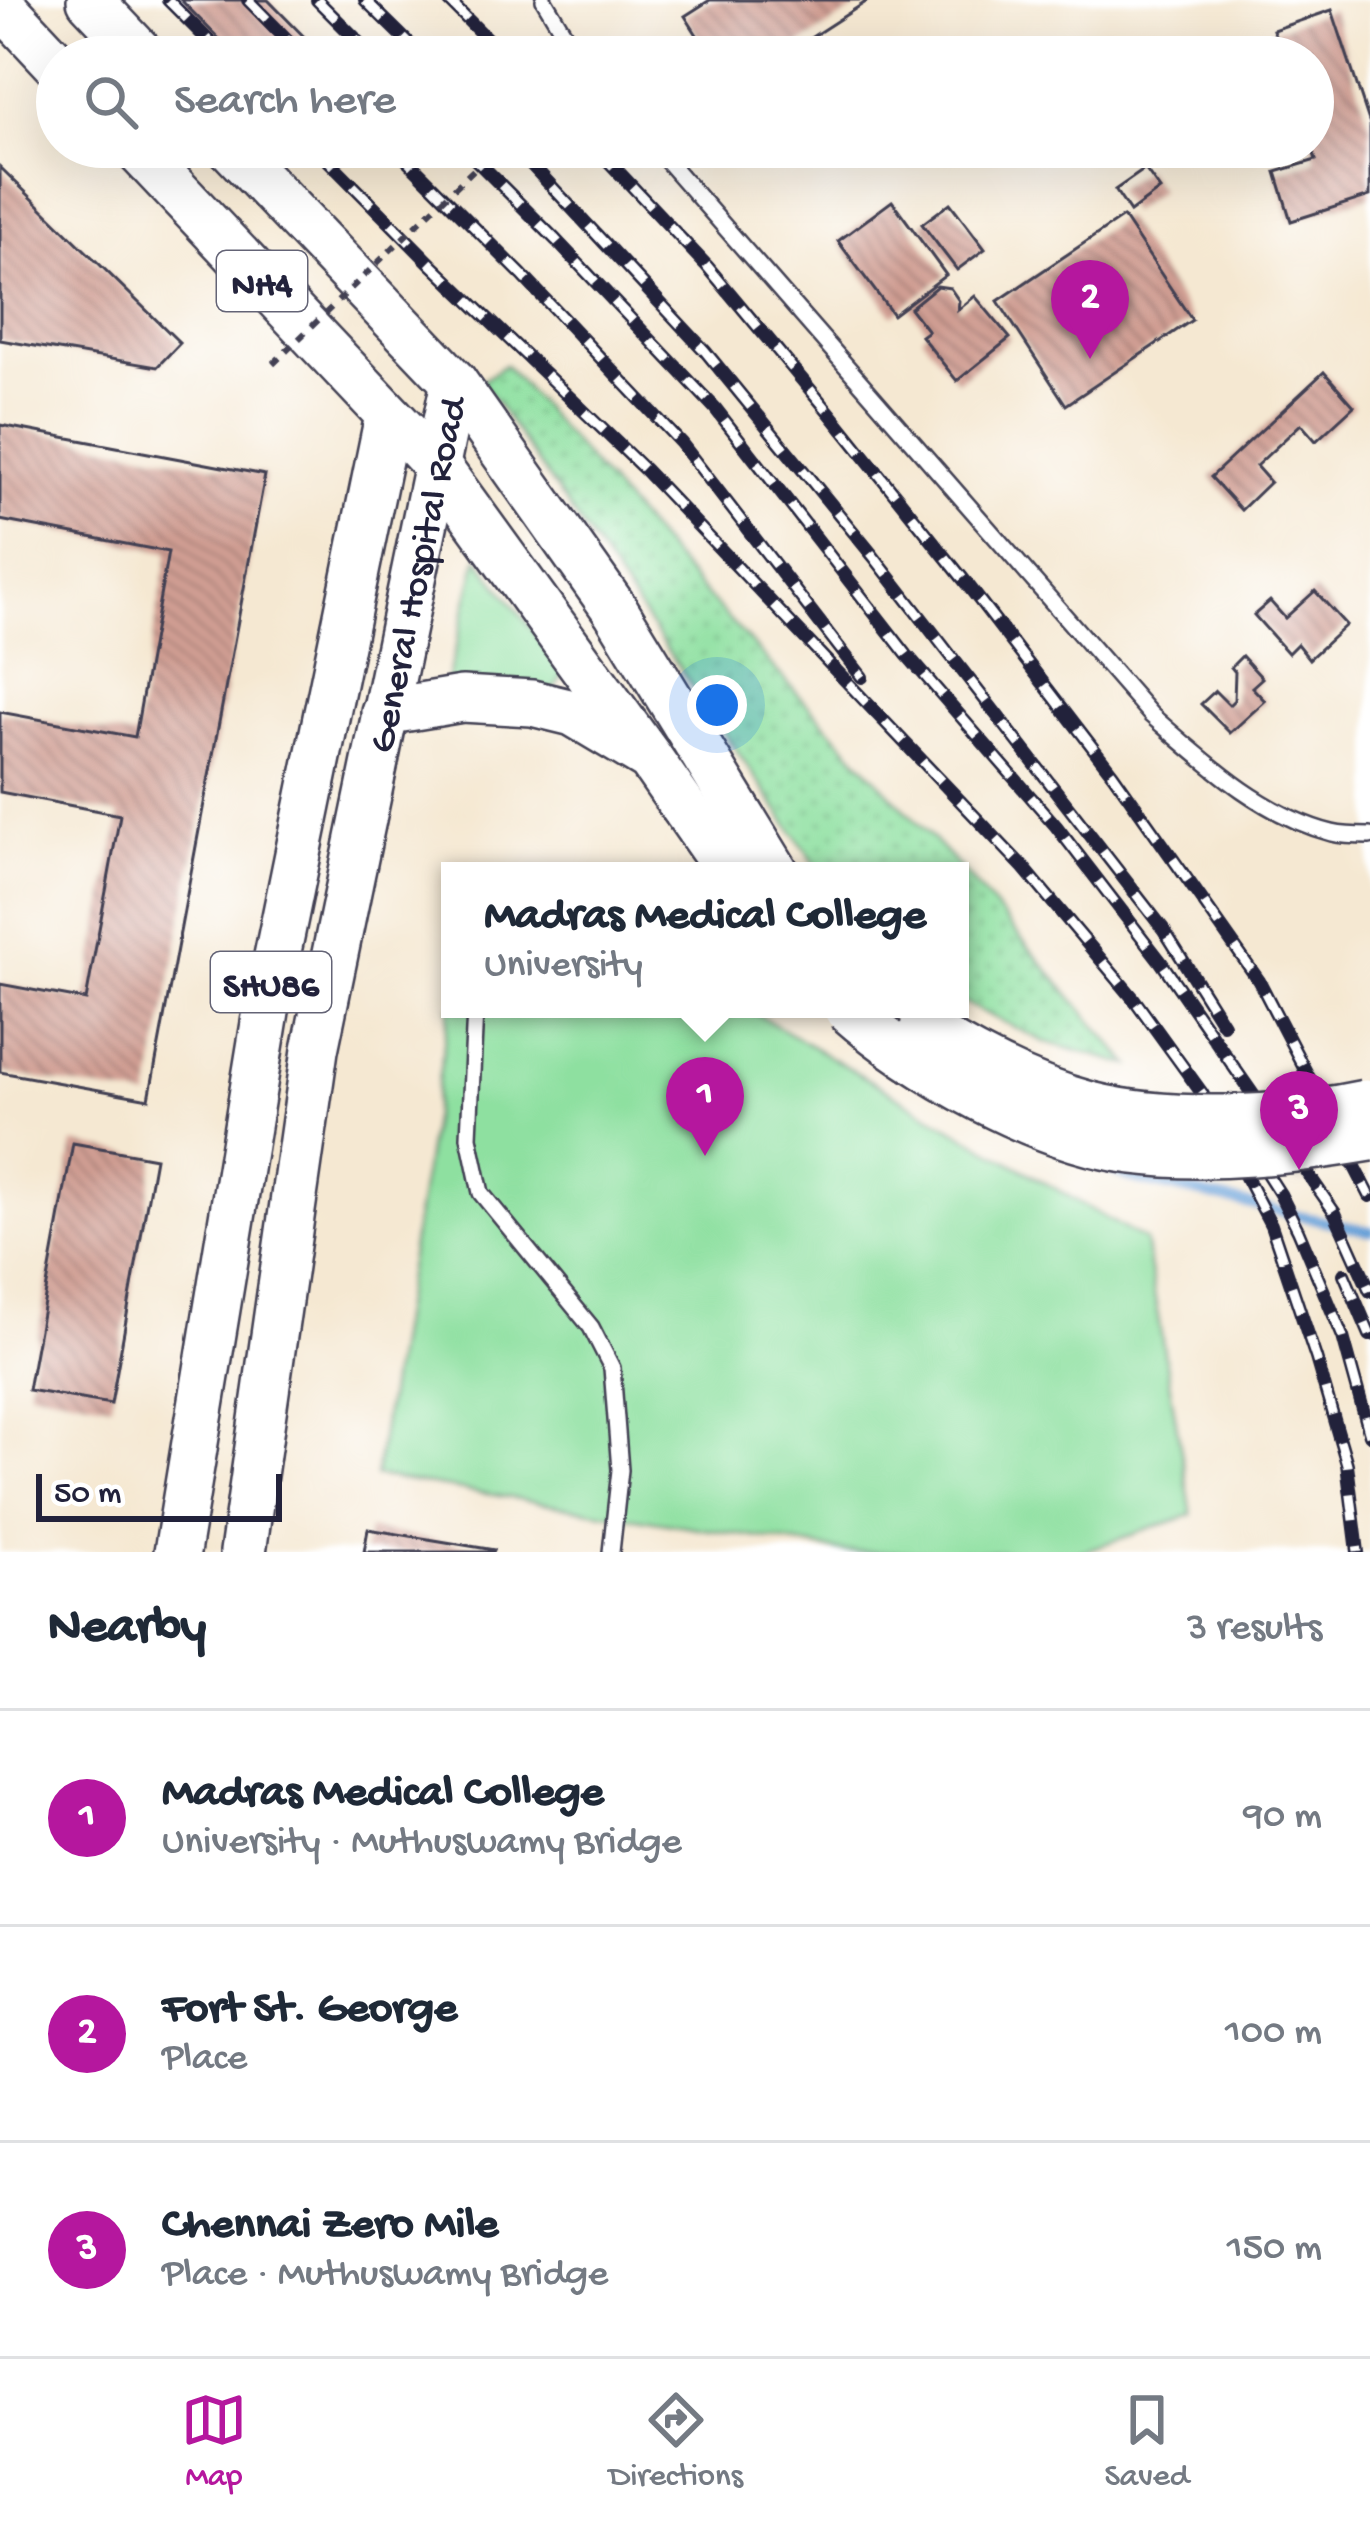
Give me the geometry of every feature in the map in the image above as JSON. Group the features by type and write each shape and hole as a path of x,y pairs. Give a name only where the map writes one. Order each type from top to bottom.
{"main road":[{"path":"90,0 124,36"},
{"path":"0,3 36,42"},
{"name":"NH4","path":"155,168 388,416"},
{"name":"NH4","path":"250,168 454,382"},
{"path":"454,382 616,611 746,862"},
{"name":"General Hospital Road","path":"177,1552 267,1005 388,416 454,382"},
{"name":"General Hospital Road","path":"243,1552 315,1050 454,382"},
{"path":"388,416 438,467 650,759 744,862"},
{"path":"384,712 462,699 532,703 573,713 650,759"},
{"path":"859,1018 970,1092 1051,1130 1130,1151 1178,1155 1277,1151 1368,1114"},
{"path":"910,1018 997,1069 1091,1105 1135,1113 1227,1117 1368,1114"}],"lane":[{"path":"544,0 565,36"},
{"path":"673,168 1150,715 1255,798 1335,834 1370,836"},
{"path":"475,1018 469,1137 481,1193 591,1328 612,1368 620,1470 611,1552"}],"path":[{"path":"273,364 475,168"}],"green space":[{"path":"505,365 693,581 954,862 814,862 481,381"},
{"path":"478,558 564,672 554,690 444,694"},
{"path":"969,878 1130,1065 1045,1042 969,1005"},
{"path":"448,1018 763,1018 1145,1241 1192,1515 1080,1552 847,1552 375,1476"}],"building":[{"path":"181,0 268,0 303,36 216,36"},
{"path":"710,0 869,0 813,36 698,36 685,16"},
{"path":"1332,10 1370,124 1370,196 1291,221 1276,172 1334,168 1334,36 1275,36 1273,30"},
{"path":"0,167 180,343 157,367 0,340"},
{"path":"1145,169 1160,190 1130,212 1115,190"},
{"path":"892,201 946,275 893,315 838,241"},
{"path":"950,203 985,249 957,270 922,224"},
{"path":"1123,217 1192,320 1066,405 998,301"},
{"path":"937,286 950,288 959,301 958,310 975,296 1010,338 957,381 921,336 928,331 910,308"},
{"path":"1324,372 1354,406 1316,441 1301,424 1256,466 1270,482 1241,510 1211,477"},
{"path":"0,425 265,475 149,1099 0,1072 0,984 86,1000 120,815 0,792 0,712 135,737 168,552 0,520"},
{"path":"1315,591 1346,625 1309,659 1297,644 1288,653 1254,615 1270,601 1285,618"},
{"path":"1242,656 1262,678 1252,687 1265,701 1230,733 1201,704 1215,691 1229,705 1234,700 1231,667"},
{"path":"73,1143 155,1158 111,1404 28,1390"},
{"path":"368,1529 494,1550 364,1552"}],"waterway":[{"path":"1097,1165 1136,1180 1370,1231"}],"railway":[{"path":"168,0 204,36"},
{"path":"248,0 283,36"},
{"path":"317,0 353,36"},
{"path":"365,0 402,36"},
{"path":"448,0 484,36"},
{"path":"336,168 645,470 1024,868 1134,999 1202,1093 1271,1225 1347,1464 1358,1552"},
{"path":"415,168 681,443 862,677"},
{"path":"484,168 715,408 907,655 1056,826 1161,962 1335,1213 1370,1291"},
{"path":"535,168 705,351 874,557 1164,930 1223,1024"},
{"path":"615,168 707,266 829,412 1113,774 1259,981 1370,1196"},
{"path":"1234,1122 1298,1230 1343,1337 1370,1435"},
{"path":"1344,1274 1370,1335"}],"place":[{"name":"Fort St. George","path":"1090,359"},
{"name":"Madras Medical College","path":"705,1156"},
{"name":"Chennai Zero Mile","path":"1299,1170"}]}
